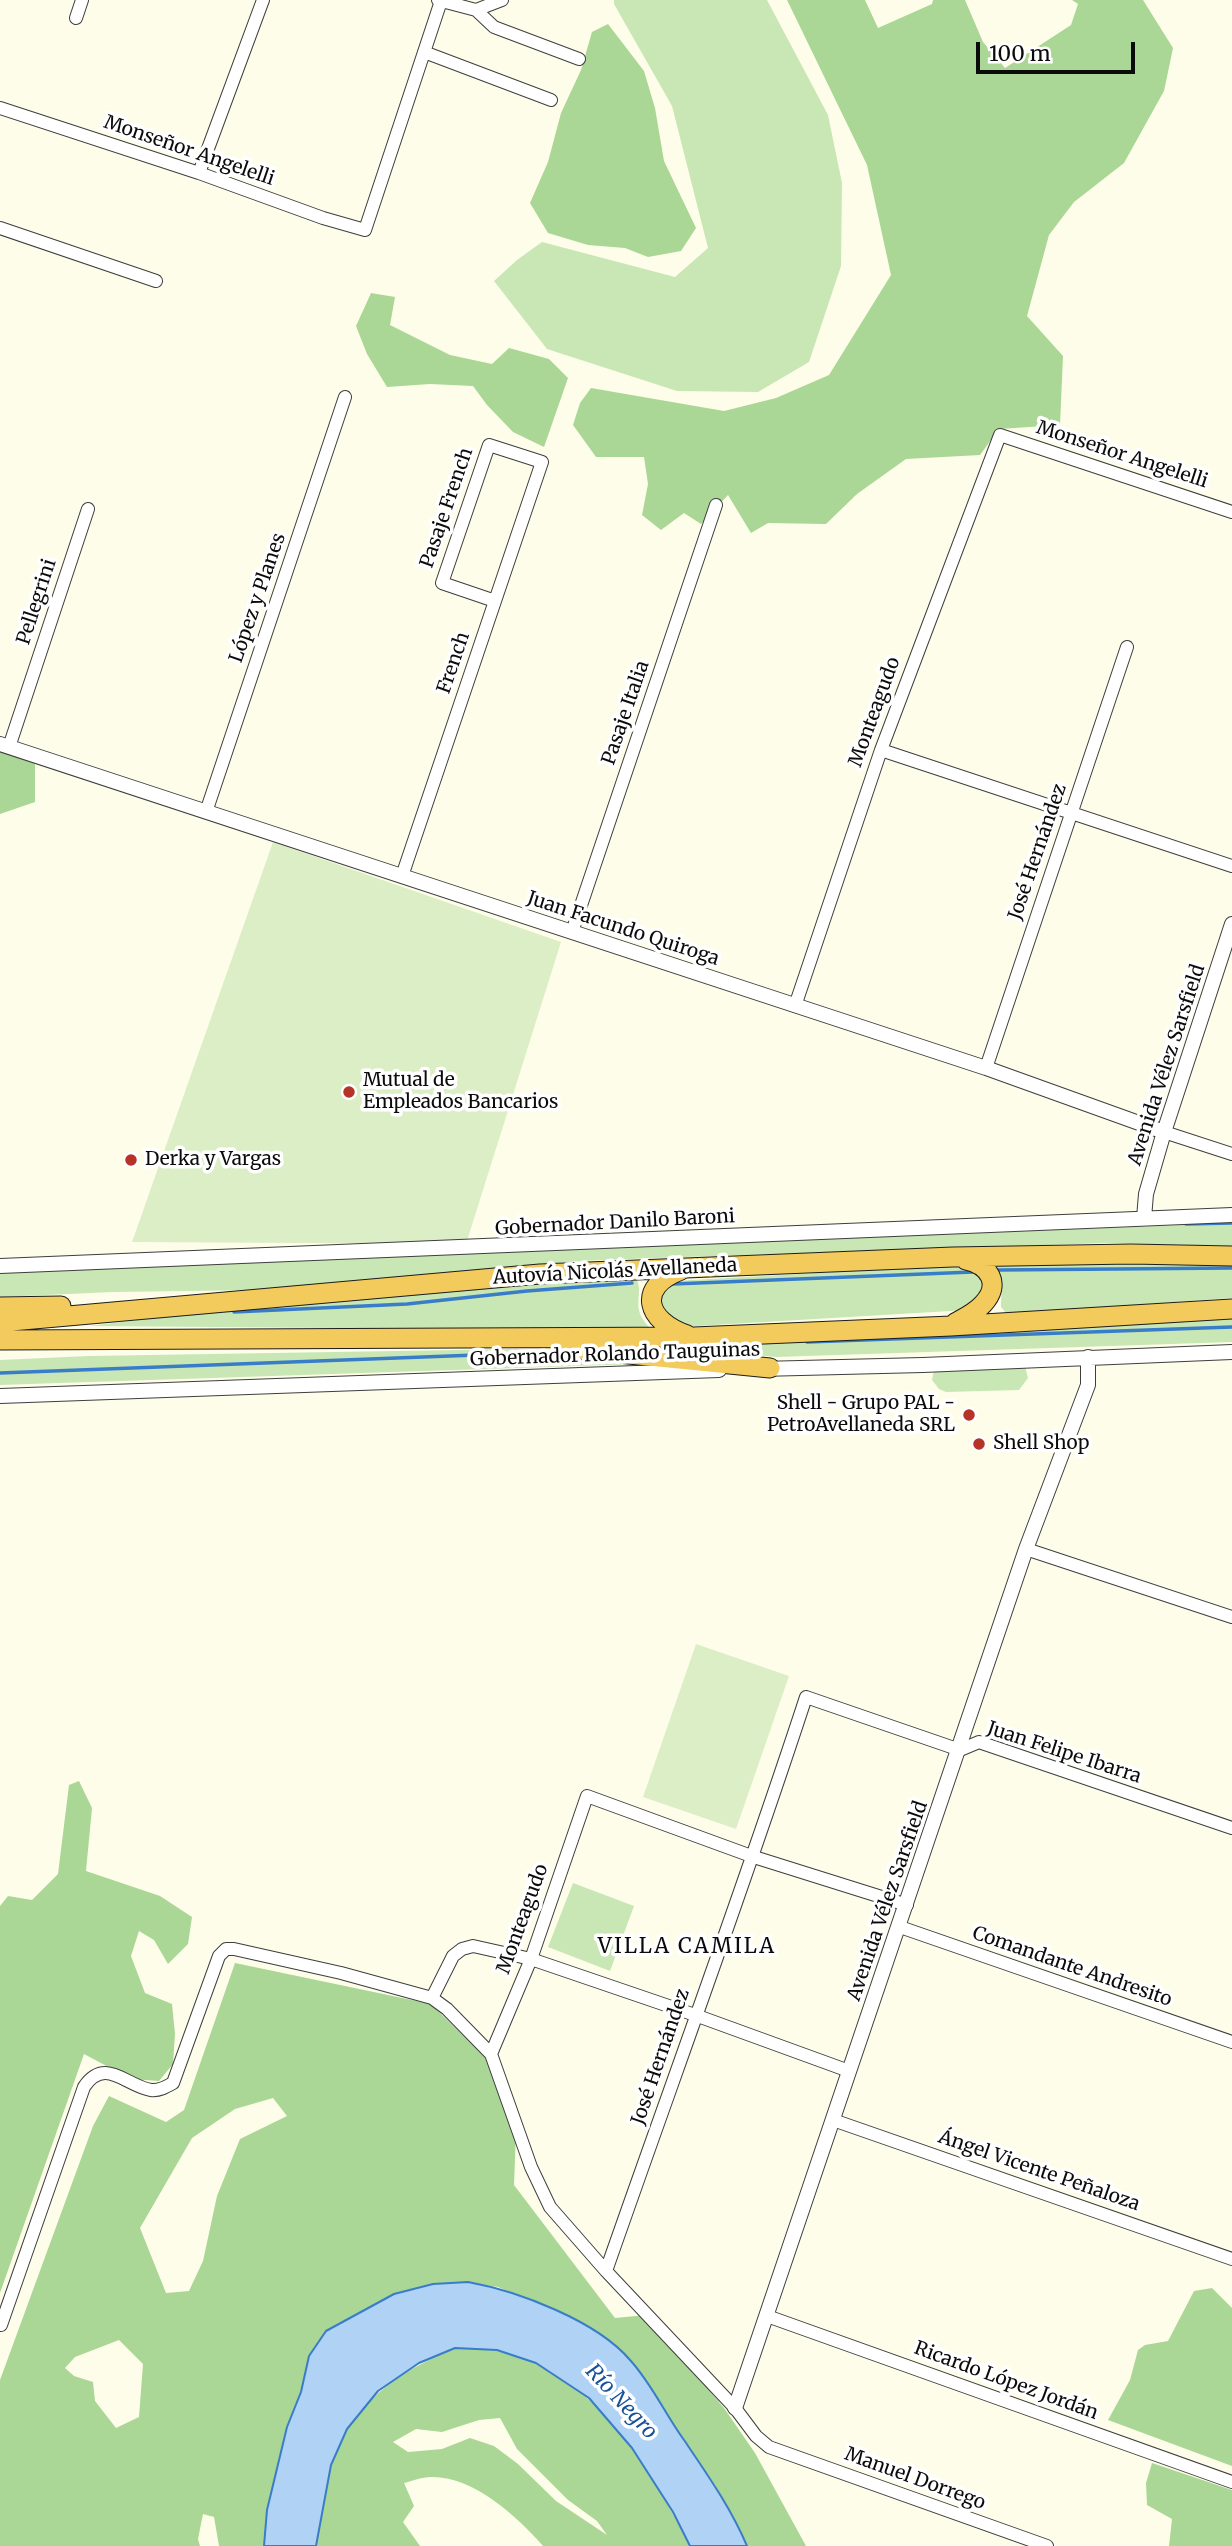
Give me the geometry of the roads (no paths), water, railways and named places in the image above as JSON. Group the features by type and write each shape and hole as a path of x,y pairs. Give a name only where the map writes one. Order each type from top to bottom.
{"highway":[{"name":"Autovía Nicolás Avellaneda","path":"0,1322 541,1274 953,1257 1131,1254 1232,1256"},
{"path":"951,1326 985,1303 992,1282 989,1273 979,1263 953,1257"},
{"path":"694,1337 662,1323 653,1310 651,1299 654,1288 661,1279 696,1266"},
{"path":"0,1307 185,1305"},
{"path":"0,1340 694,1337 951,1326 1232,1309"},
{"path":"0,1352 231,1339"},
{"path":"469,1340 770,1368"}],"street":[{"path":"76,18 82,0"},
{"path":"199,173 263,0"},
{"path":"476,10 502,0"},
{"path":"551,100 424,52 439,1 476,10 494,27 579,59"},
{"name":"Monseñor Angelelli","path":"0,108 365,230 424,52"},
{"path":"0,228 156,281"},
{"name":"López y Planes","path":"206,812 345,397"},
{"name":"Monseñor Angelelli","path":"1000,435 1232,512"},
{"name":"Monteagudo","path":"795,1006 881,750 1000,435"},
{"name":"Pasaje French","path":"495,601 442,583 489,445 542,462"},
{"name":"French","path":"402,876 542,462"},
{"name":"Pasaje Italia","path":"572,932 716,505"},
{"name":"Pellegrini","path":"4,745 88,509"},
{"name":"José Hernández","path":"986,1068 1127,648"},
{"name":"Juan Facundo Quiroga","path":"4,745 986,1068 1232,1154"},
{"path":"881,750 1232,866"},
{"name":"Avenida Vélez Sarsfield","path":"1144,1218 1146,1194 1164,1132 1232,924"},
{"name":"Gobernador Danilo Baroni","path":"0,1266 1232,1215"},
{"name":"Gobernador Rolando Tauguinas","path":"0,1396 1232,1352"},
{"name":"Avenida Vélez Sarsfield","path":"735,2408 1026,1549 1088,1385 1088,1357"},
{"path":"1026,1549 1232,1617"},
{"name":"José Hernández","path":"606,2271 695,2015 754,1857 806,1697"},
{"name":"Juan Felipe Ibarra","path":"806,1697 960,1750 979,1742 1232,1828"},
{"name":"Monteagudo","path":"491,2054 531,1959 587,1796 754,1857"},
{"path":"754,1857 907,1905"},
{"name":"Comandante Andresito","path":"900,1927 1232,2042"},
{"path":"432,1998 453,1956 473,1946 531,1959 849,2071"},
{"path":"1,2325 84,2087 90,2078 98,2074 112,2074 151,2090 164,2089 173,2083 219,1956 226,1950 234,1949 341,1973 432,1998 447,2009 491,2054 531,2167 550,2207 606,2271 735,2408"},
{"name":"Ángel Vicente Peñaloza","path":"833,2120 1232,2259"},
{"name":"Ricardo López Jordán","path":"767,2316 1232,2482"},
{"name":"Manuel Dorrego","path":"735,2408 756,2437 769,2448 1047,2546"}],"water":[{"name":"Río Negro","path":"468,2282 533,2300 577,2321 616,2346 638,2369 652,2389 718,2491 747,2546 690,2546 673,2512 632,2448 589,2398 536,2363 497,2350 455,2348 419,2363 378,2391 347,2429 331,2465 316,2546 264,2546 267,2510 287,2427 301,2392 309,2356 326,2331 394,2294 433,2284"}],"waterway":[{"path":"1186,1224 1232,1223"},
{"path":"998,1270 1232,1268"},
{"path":"673,1284 973,1272"},
{"path":"234,1312 407,1304 632,1283"},
{"path":"807,1342 1232,1327"},
{"path":"0,1373 529,1353 549,1357"}],"place":[{"name":"Mutual de Empleados Bancarios","path":"349,1092"},
{"name":"Derka y Vargas","path":"131,1160"},
{"name":"Shell - Grupo PAL - PetroAvellaneda SRL","path":"969,1415"},
{"name":"Shell Shop","path":"979,1444"}],"district":[{"name":"VILLA CAMILA","path":"687,1947"}]}
